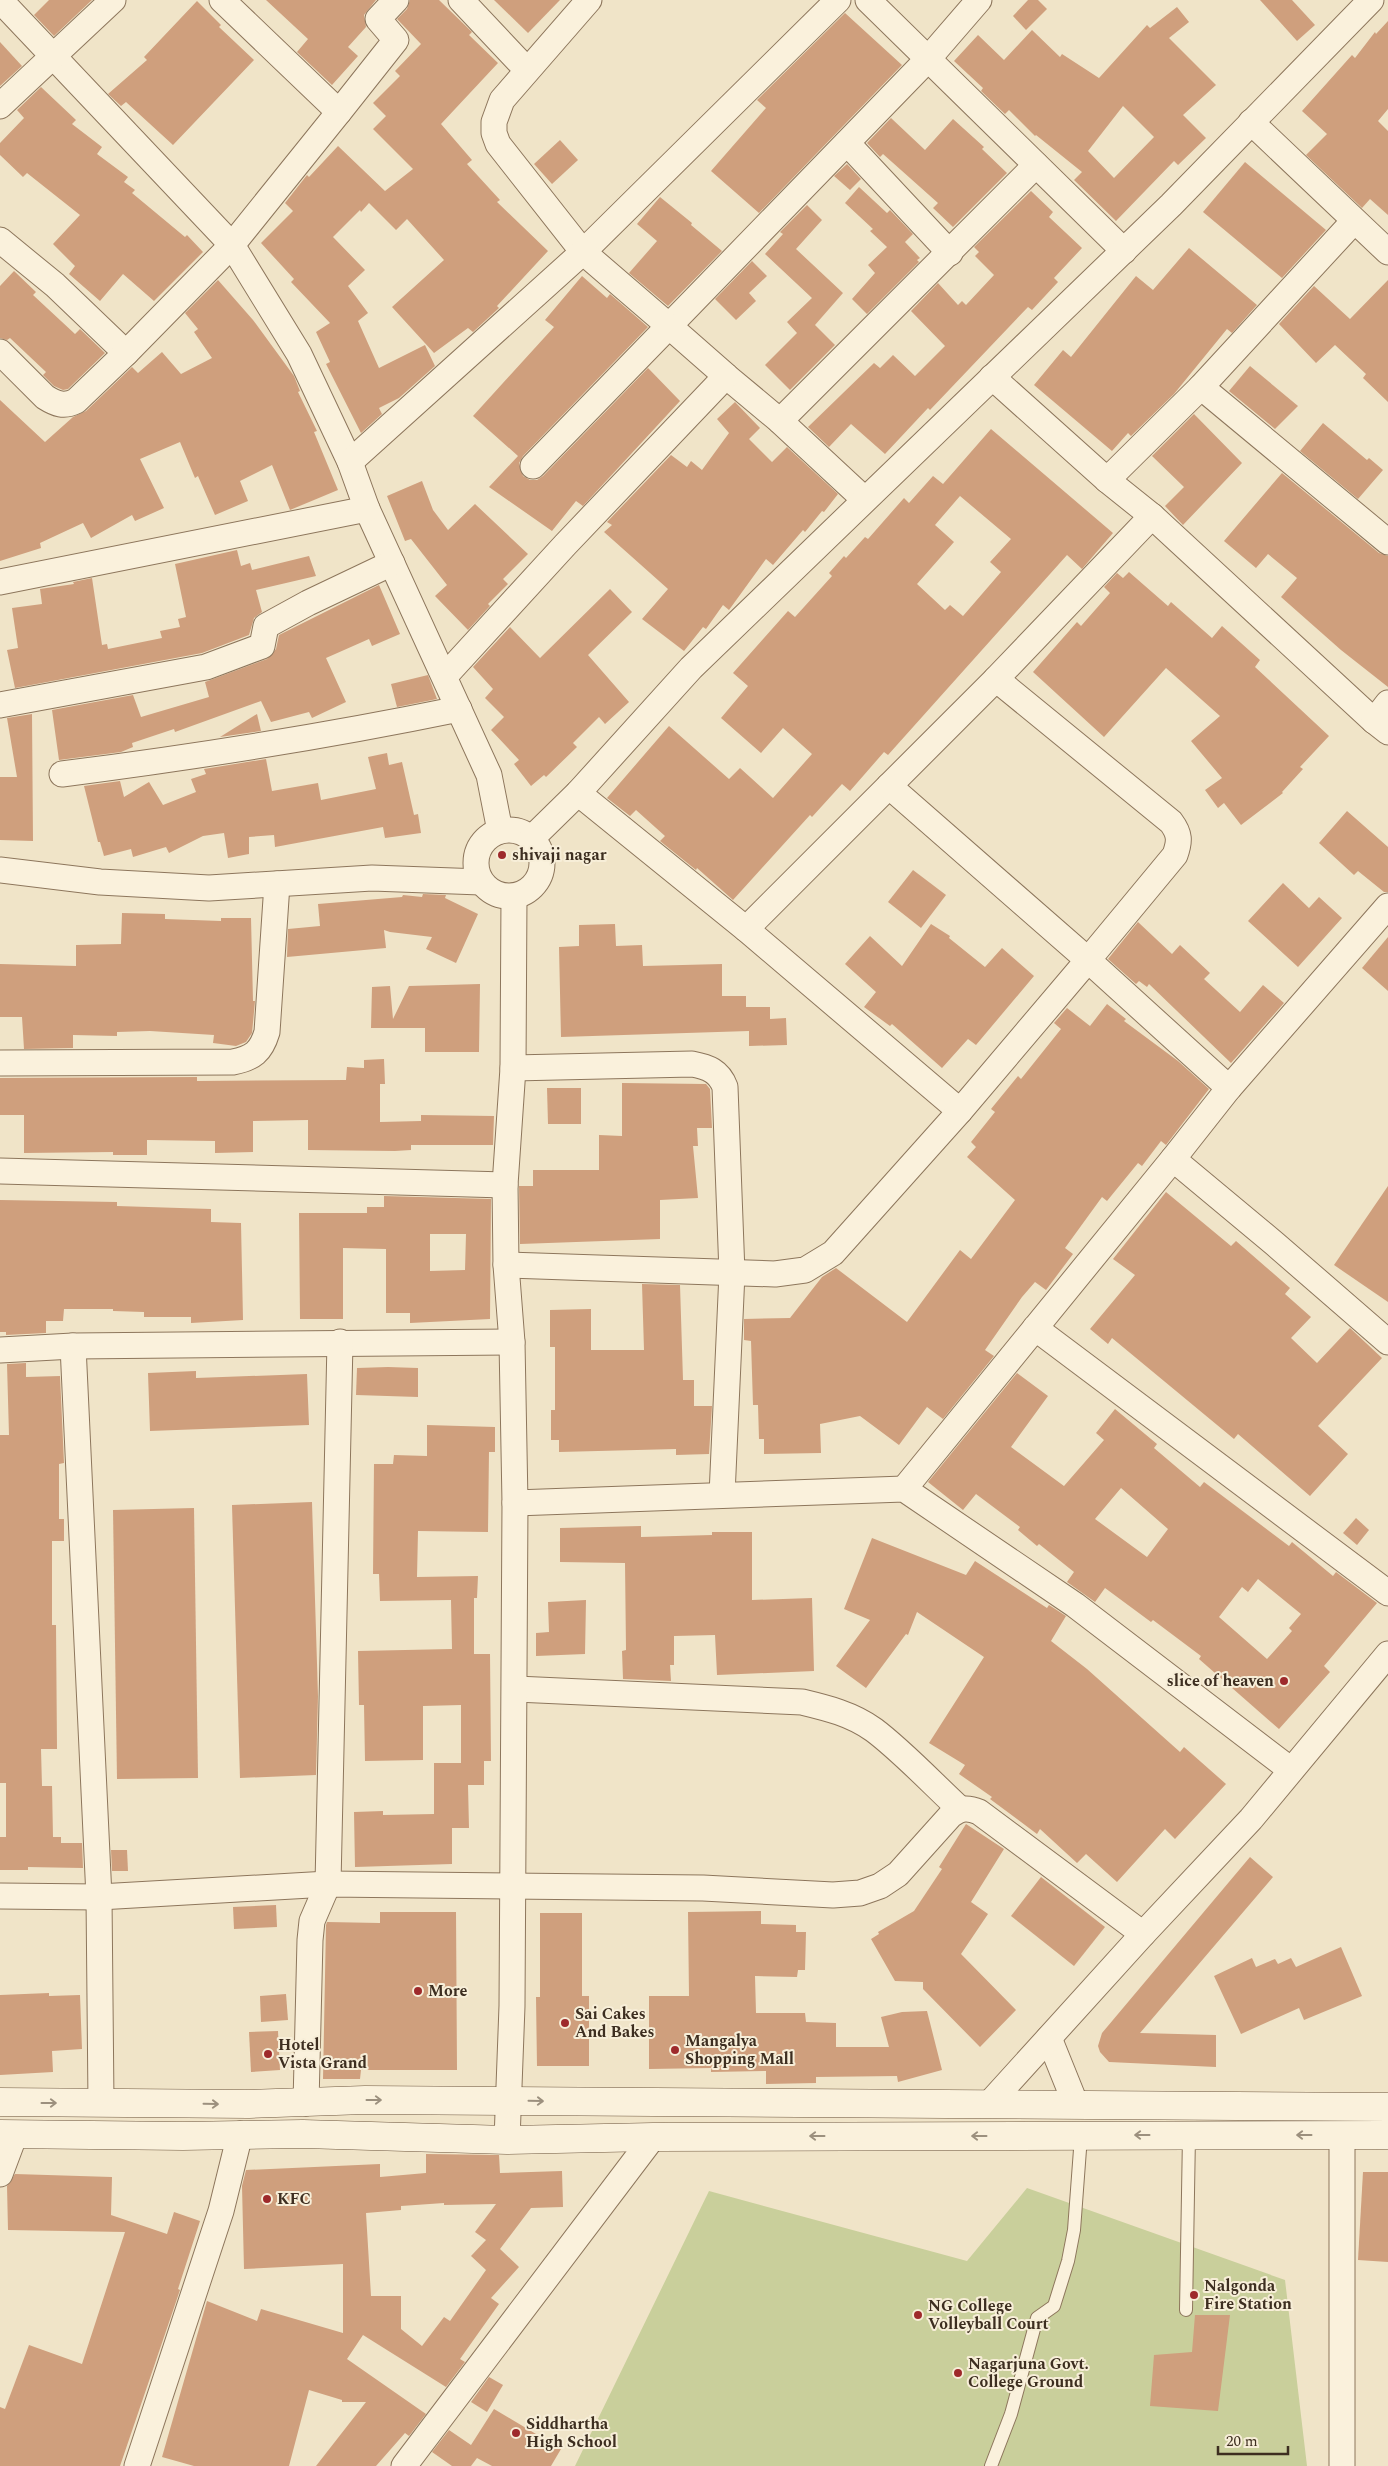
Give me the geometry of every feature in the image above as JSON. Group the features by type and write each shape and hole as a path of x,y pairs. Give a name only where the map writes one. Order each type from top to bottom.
{"main road":[{"path":"0,2102 306,2103 365,2100 1388,2107"},
{"path":"7,2134 183,2136 303,2134 507,2140 653,2136 1388,2135"}],"street":[{"path":"0,0 232,245 299,354 350,462 367,509 489,775 500,831"},
{"path":"0,106 113,0"},
{"path":"222,0 339,112"},
{"path":"0,352 52,402 66,405 76,401 232,245 339,112 396,40 378,19 396,0"},
{"path":"461,0 528,70"},
{"path":"589,0 502,100 496,110 494,133 498,144 583,252 780,421 864,500"},
{"path":"350,462 583,252 838,0"},
{"path":"868,0 1124,251"},
{"path":"533,466 928,58 980,0"},
{"path":"531,839 578,793 692,668 1124,251 1371,0"},
{"path":"1251,122 1388,252"},
{"path":"846,143 950,253"},
{"path":"780,421 1036,165"},
{"path":"1107,480 1201,387 1354,221"},
{"path":"0,240 55,285 126,353"},
{"path":"445,676 565,545 726,376"},
{"path":"992,377 1107,480 1152,516 1383,719"},
{"path":"1201,387 1388,542"},
{"path":"0,582 367,509"},
{"path":"746,929 996,679 1152,516"},
{"path":"0,705 214,664 262,646 266,626 308,603 392,563"},
{"path":"506,1265 775,1274 805,1270 832,1253 960,1111 1088,960 1175,855 1180,842 1178,832 1171,822 996,679"},
{"path":"62,774 196,757 369,727 459,709"},
{"path":"889,786 1088,960 1229,1088"},
{"path":"578,793 746,929 960,1111"},
{"path":"500,831 522,832 531,839 538,849 541,860 540,872 535,883 526,891 514,896 494,893 482,882 476,871 476,858 480,846 488,837 500,831"},
{"path":"0,870 161,887 209,888 372,878 482,882"},
{"path":"0,1063 232,1062 246,1060 257,1054 264,1044 267,1032 277,884"},
{"path":"507,2140 512,2006 516,1689 512,1342 506,1265 505,1185 513,1068 514,896"},
{"path":"904,1489 1229,1088 1388,906"},
{"path":"513,1068 692,1064 713,1070 721,1077 725,1087 732,1272 722,1495"},
{"path":"1173,1159 1388,1342"},
{"path":"0,1171 505,1185"},
{"path":"1035,1328 1388,1593"},
{"path":"0,1350 73,1346 340,1342 512,1342"},
{"path":"306,2103 310,1940 312,1921 328,1884 340,1342"},
{"path":"73,1346 99,1897 101,2103"},
{"path":"515,1503 904,1489 1075,1605 1291,1770"},
{"path":"990,2104 1143,1934 1251,1819 1388,1654"},
{"path":"516,1689 802,1702 828,1708 849,1716 874,1730 960,1809"},
{"path":"0,1896 99,1897 328,1884 703,1888 833,1895 860,1894 880,1886 898,1874 951,1815 960,1809 969,1808 979,1812 1143,1934"},
{"path":"1049,2038 1076,2105"},
{"path":"0,2174 7,2134"},
{"path":"137,2466 221,2211 240,2134"},
{"path":"1342,2135 1342,2466"},
{"path":"404,2466 653,2136"}],"lane":[{"path":"1186,2310 1189,2135"},
{"path":"991,2466 1011,2414 1037,2318 1054,2306 1068,2261 1074,2230 1081,2136"}],"green space":[{"name":"Nagarjuna Govt. College Ground","path":"1027,2188 1285,2280 1307,2466 575,2466 709,2191 967,2261"}],"building":[{"path":"49,0 92,0 54,36 34,15"},
{"path":"266,0 376,0 364,15 366,27 348,47 358,56 332,85 297,52 308,39"},
{"path":"410,0 439,0 472,32 469,35 498,63 441,124 472,160 467,164 500,200 497,202 548,251 497,306 499,308 473,332 468,328 434,353 392,307 444,260 407,219 396,230 369,203 361,212 360,210 333,237 365,270 348,286 368,313 358,321 379,368 425,345 435,366 399,398 379,408 382,414 361,433 326,364 330,362 316,332 330,323 291,282 294,279 261,243 293,211 285,203 307,175 309,177 338,146 385,191 413,169 373,129 386,116 373,103 400,76 395,71 421,44 397,19 407,9"},
{"path":"494,0 560,0 528,33"},
{"path":"1028,0 1038,0 1047,9 1026,30 1013,16"},
{"path":"1260,0 1292,0 1315,25 1297,41"},
{"path":"197,1 221,25 219,27 254,60 173,145 126,102 121,106 108,94 147,60 144,57"},
{"path":"1177,7 1189,22 1169,38 1216,85 1183,115 1206,138 1178,165 1174,161 1116,221 1074,180 1082,172 1035,136 1009,110 1005,114 981,91 983,88 954,61 978,35 1004,60 1032,30 1060,57 1062,54 1099,78 1147,25 1150,28","holes":["1123,106 1154,137 1114,178 1088,151"]},
{"path":"845,13 902,65 759,213 711,171 766,108 757,100"},
{"path":"1388,21 1388,109 1378,121 1388,131 1388,215 1370,199 1362,208 1306,155 1327,134 1302,111 1352,55 1355,58 1375,32 1376,34"},
{"path":"0,42 22,66 0,86"},
{"path":"41,87 76,120 72,124 102,147 97,154 128,177 124,182 135,190 132,193 185,237 187,235 203,252 154,301 123,274 100,301 69,274 75,266 53,244 80,215 27,173 23,177 0,155 0,143 24,118 17,110"},
{"path":"891,118 925,150 953,119 984,147 982,149 1007,173 953,227 933,208 938,203 883,154 880,157 867,143"},
{"path":"560,140 578,160 552,184 534,164"},
{"path":"1245,162 1326,230 1282,278 1203,212"},
{"path":"847,164 861,179 850,190 834,176"},
{"path":"859,187 887,213 890,210 913,234 905,242 920,258 917,260 919,262 867,314 852,299 875,273 868,265 887,247 870,231 873,229 845,203"},
{"path":"1031,191 1053,212 1049,217 1082,248 1054,278 1058,282 1032,310 1028,307 930,410 928,408 885,454 851,424 829,447 808,427 874,363 880,368 893,355 915,376 945,346 911,311 938,283 958,305 962,301 966,305 994,275 975,256 979,252 974,247"},
{"path":"660,197 722,251 668,306 629,273 657,241 637,224"},
{"path":"807,205 822,220 796,249 843,293 815,325 835,345 790,390 765,365 797,333 787,322 812,298 765,254 783,234 780,232"},
{"path":"1189,248 1257,305 1232,333 1227,329 1174,394 1131,436 1128,433 1112,451 1034,385 1063,350 1071,357 1136,276 1153,290"},
{"path":"752,261 767,276 749,293 756,301 736,320 715,299"},
{"path":"14,271 36,292 33,295 75,334 80,329 105,353 68,389 63,390 54,386 43,375 46,372 10,338 7,340 0,338 0,286"},
{"path":"582,276 607,298 610,294 648,327 523,456 519,463 523,476 530,480 537,480 543,476 648,368 680,401 583,506 576,501 552,531 489,487 518,456 473,416 554,327 545,320"},
{"path":"218,280 253,320 294,376 300,391 298,392 317,431 314,432 338,490 290,510 272,465 240,481 248,501 215,515 198,476 195,478 180,442 140,459 164,508 135,521 132,515 91,538 83,523 40,543 41,548 0,561 0,400 45,442 73,417 86,411 132,367 138,373 162,352 181,374 212,358 194,332 198,329 185,313"},
{"path":"1388,280 1388,402 1363,378 1366,374 1335,345 1316,363 1279,324 1314,286 1350,319"},
{"path":"1250,366 1298,406 1275,429 1229,391"},
{"path":"735,402 760,428 749,439 772,462 787,447 838,494 824,512 822,511 805,532 803,530 773,565 766,559 729,610 723,605 706,629 703,627 684,651 642,619 668,589 604,532 612,525 607,522 671,455 687,467 691,461 702,470 729,433 717,419"},
{"path":"1194,414 1242,463 1183,525 1165,506 1184,487 1152,456"},
{"path":"1323,423 1367,460 1369,458 1383,470 1358,499 1300,451"},
{"path":"991,429 1113,533 1082,569 1067,555 888,755 884,752 850,791 842,784 812,817 810,815 733,900 697,868 696,870 660,841 665,836 636,810 630,816 607,798 669,726 729,779 740,768 773,798 812,754 783,728 761,753 721,718 748,686 733,673 788,611 795,617 832,576 829,573 844,556 846,558 865,537 868,539 904,498 909,503 933,476 943,484","holes":["960,496 1011,539 990,562 1001,572 963,616 950,605 945,610 917,584 954,542 935,525"]},
{"path":"1282,473 1379,553 1388,556 1388,687 1341,650 1281,597 1297,578 1268,554 1256,568 1224,541"},
{"path":"422,481 433,510 448,530 475,504 528,554 503,579 508,584 488,604 490,606 468,630 435,596 447,585 411,539 405,541 387,496"},
{"path":"237,550 241,566 250,563 252,570 309,556 316,576 256,590 262,612 254,618 249,635 202,653 15,688 7,650 18,648 12,608 42,604 40,589 74,584 73,582 92,578 102,645 107,644 108,649 162,638 160,631 180,627 178,619 186,617 175,564"},
{"path":"1129,572 1168,606 1171,602 1212,638 1222,626 1260,660 1255,667 1329,736 1300,767 1303,769 1283,793 1241,825 1224,803 1218,808 1205,790 1222,778 1191,741 1220,716 1166,668 1104,737 1033,672 1077,622 1081,626 1110,593 1104,587 1117,573 1123,578"},
{"path":"379,585 400,634 372,646 369,639 326,658 346,702 312,718 309,712 271,722 261,701 175,732 174,729 132,743 133,747 121,752 59,760 52,710 133,695 141,717 209,697 205,682 267,659 276,649 279,635"},
{"path":"610,589 632,612 588,655 629,702 605,724 599,717 573,743 577,747 546,777 544,775 531,786 514,764 519,760 491,730 504,717 485,698 493,689 473,667 510,627 540,658"},
{"path":"428,675 437,699 397,707 391,684"},
{"path":"32,714 33,841 0,840 0,777 17,777 7,718"},
{"path":"257,714 261,731 220,737"},
{"path":"387,753 389,765 402,762 414,815 418,814 421,833 385,838 383,827 275,847 274,835 249,837 249,854 228,858 224,833 203,836 169,853 166,847 133,857 131,849 104,856 100,842 98,842 84,786 120,781 124,797 149,782 163,805 196,792 191,779 206,774 204,769 266,759 272,791 318,783 321,800 376,789 368,757"},
{"path":"1347,811 1388,847 1388,892 1384,892 1358,871 1354,875 1319,843"},
{"path":"913,870 946,895 921,928 888,902"},
{"path":"1283,883 1309,908 1319,897 1342,918 1298,967 1248,921"},
{"path":"423,894 446,895 445,898 478,914 456,963 426,949 432,937 384,930 386,948 287,957 288,929 320,926 318,904 402,897 403,895 422,897"},
{"path":"122,913 165,914 165,919 221,921 221,918 251,918 253,1001 255,1001 252,1033 246,1042 236,1046 213,1043 214,1035 150,1031 117,1032 117,1036 73,1035 73,1048 24,1049 22,1017 0,1017 0,964 76,966 76,945 121,944"},
{"path":"1138,922 1172,954 1180,945 1210,973 1204,979 1240,1012 1263,985 1284,1003 1231,1063 1149,984 1147,987 1139,981 1136,984 1108,959"},
{"path":"615,924 616,946 642,945 643,966 722,964 722,996 746,996 746,1007 770,1007 770,1019 786,1018 787,1045 749,1046 749,1031 561,1037 559,947 579,946 579,925"},
{"path":"931,924 950,936 949,938 985,967 1002,948 1034,976 976,1045 968,1039 942,1068 892,1024 890,1026 864,1007 876,992 845,964 870,936 902,966"},
{"path":"1388,937 1388,991 1362,968"},
{"path":"480,984 479,1052 425,1052 425,1028 371,1028 372,987 390,986 393,1019 409,986"},
{"path":"1107,1004 1126,1019 1124,1021 1178,1061 1209,1089 1166,1145 1161,1141 1142,1166 1138,1163 1107,1201 1102,1197 1065,1248 1073,1254 1046,1290 1035,1282 1022,1297 985,1350 994,1356 943,1419 927,1407 899,1445 860,1416 820,1424 821,1453 764,1454 764,1439 759,1439 758,1405 753,1405 751,1341 744,1340 744,1319 790,1318 822,1277 836,1268 907,1322 960,1250 971,1259 1015,1200 967,1157 976,1147 971,1142 995,1112 991,1109 1018,1076 1021,1079 1061,1029 1054,1023 1067,1008 1090,1026"},
{"path":"384,1059 385,1084 380,1084 380,1122 421,1121 421,1115 494,1116 493,1145 411,1145 411,1150 395,1151 308,1150 308,1120 253,1121 253,1152 215,1153 215,1141 147,1140 147,1155 113,1155 113,1152 24,1153 24,1115 0,1115 0,1078 197,1077 197,1081 346,1080 347,1067 364,1068 364,1060"},
{"path":"622,1083 706,1084 710,1089 712,1128 697,1128 698,1146 693,1146 698,1198 660,1200 660,1239 520,1244 519,1186 533,1186 533,1170 599,1170 599,1135 622,1136"},
{"path":"547,1088 581,1088 581,1124 548,1124"},
{"path":"1388,1186 1388,1302 1334,1265"},
{"path":"1166,1192 1231,1246 1236,1241 1290,1288 1285,1294 1311,1317 1291,1338 1317,1363 1350,1328 1382,1358 1318,1426 1348,1454 1310,1496 1238,1434 1234,1439 1112,1338 1108,1344 1090,1329 1135,1275 1113,1259"},
{"path":"384,1196 491,1199 490,1319 410,1323 410,1313 386,1313 386,1249 343,1248 343,1319 300,1319 299,1213 367,1213 367,1207 384,1207","holes":["430,1234 466,1234 465,1270 430,1271"]},
{"path":"0,1200 117,1202 117,1206 211,1209 211,1222 241,1223 243,1320 191,1323 191,1317 144,1317 144,1312 113,1311 113,1309 64,1309 63,1321 46,1321 46,1333 6,1335 6,1332 0,1332"},
{"path":"642,1284 680,1285 683,1380 694,1380 694,1406 712,1406 709,1454 676,1455 676,1449 559,1452 559,1440 551,1440 551,1410 555,1410 555,1347 550,1347 550,1310 591,1309 591,1350 644,1350"},
{"path":"26,1363 26,1377 60,1376 64,1463 59,1464 59,1519 64,1519 64,1541 52,1541 52,1625 56,1625 57,1749 41,1749 42,1786 52,1786 53,1837 61,1837 61,1843 82,1843 83,1868 28,1867 28,1870 0,1870 0,1837 6,1837 6,1783 0,1783 0,1435 9,1435 7,1364"},
{"path":"357,1368 418,1368 418,1397 356,1395"},
{"path":"196,1371 196,1378 307,1374 309,1425 150,1431 148,1373"},
{"path":"1017,1373 1048,1396 1011,1447 1064,1486 1104,1440 1096,1433 1115,1409 1157,1444 1154,1448 1200,1487 1204,1482 1289,1546 1292,1542 1333,1576 1336,1572 1377,1603 1324,1666 1330,1672 1279,1729 1199,1659 1201,1656 1153,1620 1151,1622 1105,1588 1095,1602 1067,1582 1074,1572 1039,1544 1037,1546 1018,1530 1020,1527 976,1494 963,1510 928,1482","holes":["1121,1488 1168,1529 1147,1557 1095,1519","1258,1579 1301,1614 1289,1628 1292,1631 1267,1659 1219,1617 1242,1587 1248,1592"]},
{"path":"427,1425 495,1427 495,1452 489,1452 488,1532 418,1531 417,1577 478,1576 477,1598 474,1598 474,1654 490,1654 491,1761 484,1761 484,1785 468,1785 469,1828 452,1828 452,1864 355,1867 354,1812 383,1811 383,1815 434,1814 434,1763 461,1763 461,1705 423,1706 423,1760 365,1761 364,1705 359,1705 358,1651 452,1649 451,1600 380,1601 379,1574 373,1574 374,1464 393,1464 394,1455 427,1456"},
{"path":"312,1502 318,1696 316,1775 240,1778 232,1505"},
{"path":"194,1508 198,1778 117,1779 113,1510"},
{"path":"1356,1518 1369,1530 1357,1545 1343,1533"},
{"path":"641,1526 641,1537 712,1535 712,1532 752,1532 752,1600 812,1598 814,1671 717,1675 715,1635 674,1636 674,1665 670,1665 671,1681 623,1679 622,1651 626,1650 625,1563 560,1562 560,1528"},
{"path":"872,1538 966,1575 975,1561 1047,1608 1049,1605 1066,1616 1051,1641 1087,1669 1180,1752 1184,1747 1226,1784 1175,1839 1165,1829 1117,1882 1086,1854 1077,1863 1040,1829 1037,1834 990,1799 992,1797 959,1774 965,1765 929,1743 984,1657 917,1612 908,1635 906,1634 866,1688 836,1666 870,1620 844,1609"},
{"path":"586,1600 585,1654 536,1656 536,1633 549,1632 548,1602"},
{"path":"966,1824 1004,1849 971,1902 988,1914 961,1954 1016,2010 980,2047 923,1989 923,1982 895,1981 871,1939 879,1934 878,1932 914,1911 942,1869 939,1867"},
{"path":"111,1850 127,1850 128,1871 112,1871"},
{"path":"1250,1857 1273,1877 1140,2033 1216,2035 1216,2067 1109,2062 1100,2052 1098,2046 1102,2033"},
{"path":"1041,1877 1105,1927 1074,1966 1011,1916"},
{"path":"276,1905 277,1927 234,1929 233,1907"},
{"path":"761,1911 761,1924 796,1925 796,1932 806,1932 805,1970 798,1970 797,1977 755,1976 756,2013 805,2013 806,2022 836,2023 836,2047 889,2047 881,2017 902,2012 927,2011 942,2070 898,2082 897,2076 816,2077 816,2083 766,2084 766,2071 711,2072 711,2068 649,2069 649,1996 689,1996 688,1912"},
{"path":"380,1912 456,1912 457,2070 361,2070 360,2079 323,2079 327,1922 380,1923"},
{"path":"540,1913 582,1913 582,1996 589,1996 589,2066 537,2066 536,1997 540,1997"},
{"path":"1341,1947 1362,1996 1304,2020 1299,2008 1241,2034 1214,1976 1252,1958 1256,1967 1275,1959 1278,1964 1291,1958 1296,1967"},
{"path":"49,1993 49,1996 80,1995 82,2049 52,2051 53,2072 0,2075 0,1995"},
{"path":"286,1994 288,2020 261,2022 260,1996"},
{"path":"278,2031 280,2070 251,2072 249,2032"},
{"path":"426,2154 499,2155 500,2173 562,2171 563,2207 531,2208 500,2249 519,2267 491,2298 499,2304 460,2359 465,2362 446,2387 363,2335 347,2359 426,2414 409,2436 405,2433 376,2466 316,2466 366,2402 342,2402 342,2400 309,2390 289,2466 194,2466 162,2457 207,2301 257,2321 261,2309 343,2333 343,2264 244,2269 242,2186 246,2170 380,2164 380,2177 426,2173","holes":["444,2203 444,2205 496,2204 475,2232 486,2240 471,2256 486,2270 450,2321 444,2317 422,2346 401,2329 401,2296 371,2296 366,2213 401,2210 401,2206"]},
{"path":"1363,2172 1388,2172 1388,2262 1358,2260"},
{"path":"15,2174 112,2177 111,2215 167,2234 174,2212 200,2221 178,2289 180,2290 120,2466 0,2466 0,2407 5,2409 29,2345 82,2364 125,2232 8,2230 7,2186"},
{"path":"1195,2315 1230,2315 1218,2411 1150,2406 1154,2355 1192,2352"},
{"path":"489,2377 503,2385 487,2412 471,2402"},
{"path":"494,2409 561,2449 551,2466 492,2466 477,2458 471,2466 452,2466 432,2452 449,2430 471,2445"}],"place":[{"name":"shivaji nagar","path":"502,855"},
{"name":"slice of heaven","path":"1284,1681"},
{"name":"More","path":"418,1991"},
{"name":"Sai Cakes And Bakes","path":"565,2023"},
{"name":"Mangalya Shopping Mall","path":"675,2050"},
{"name":"Hotel Vista Grand","path":"268,2054"},
{"name":"KFC","path":"267,2199"},
{"name":"Nalgonda Fire Station","path":"1194,2295"},
{"name":"NG College Volleyball Court","path":"918,2315"},
{"name":"Nagarjuna Govt. College Ground","path":"958,2373"},
{"name":"Siddhartha High School","path":"516,2433"}]}
